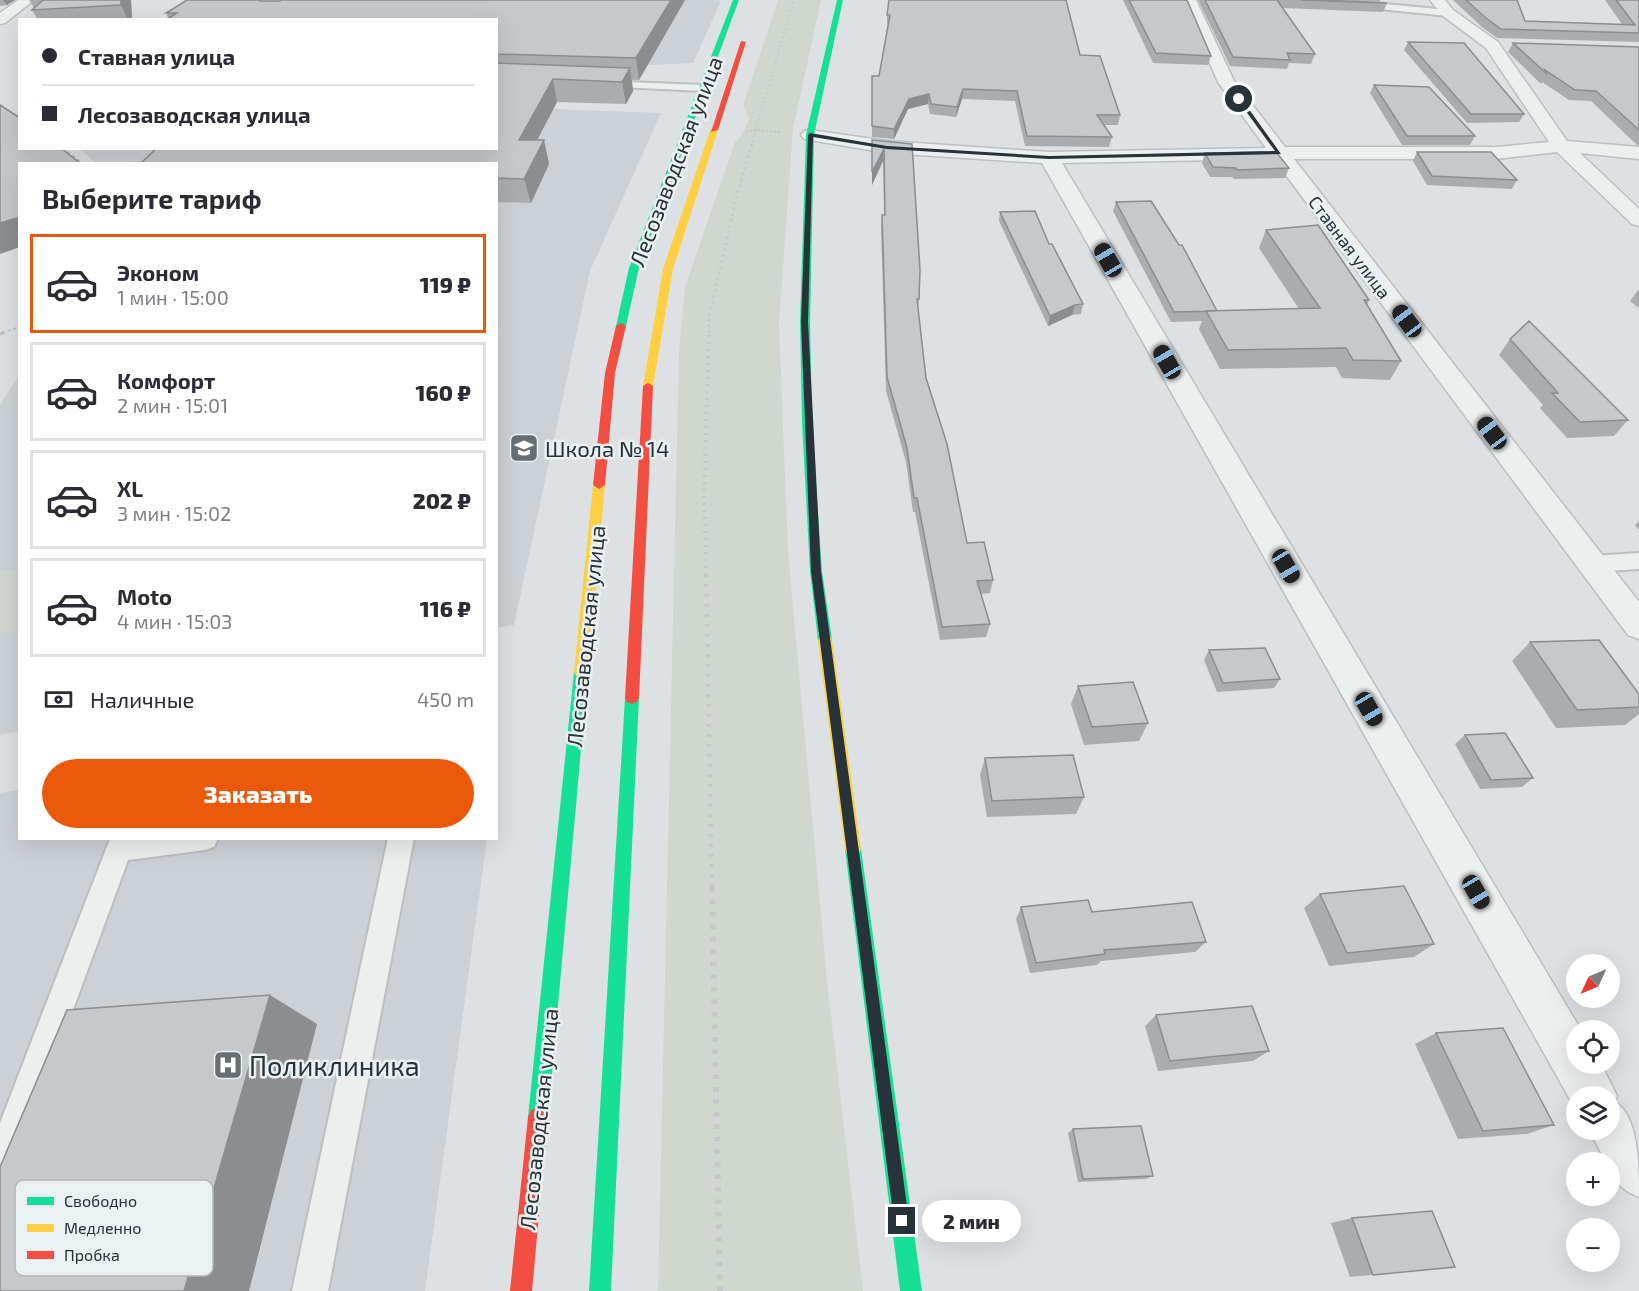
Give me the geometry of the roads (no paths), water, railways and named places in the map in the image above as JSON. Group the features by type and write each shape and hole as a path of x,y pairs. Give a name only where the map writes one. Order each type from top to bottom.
{"main road":[{"name":"Лесозаводская улица","path":"521,1291 610,374 634,268 736,0"},
{"path":"840,0 810,135 804,322 816,571 911,1291"},
{"name":"Лесозаводская улица","path":"600,1291 649,373 668,269 746,32"}],"street":[{"path":"0,20 27,0"},
{"name":"Ставная улица","path":"1189,0 1226,82 1639,626"},
{"path":"1443,6 1492,45 1561,146 1639,220"},
{"path":"1492,45 1514,46"},
{"path":"810,135 887,147 1049,158 1279,153 1496,153 1561,146 1639,153"},
{"path":"1049,158 1588,1086"},
{"path":"1620,1140 1639,1173"}],"lane":[{"path":"1338,3 1443,6"},
{"path":"592,83 703,88"},
{"path":"1592,564 1639,561"},
{"path":"0,1165 119,849 189,840"},
{"path":"309,1291 401,840"}],"railway":[{"path":"751,146 794,0"},
{"path":"709,332 709,318 736,198 752,144"},
{"path":"706,575 704,493 709,332"},
{"path":"706,574 712,888"},
{"path":"712,887 720,1291"}],"place":[{"name":"Школа № 14","path":"524,448"},
{"name":"Поликлиника","path":"228,1065"}]}
